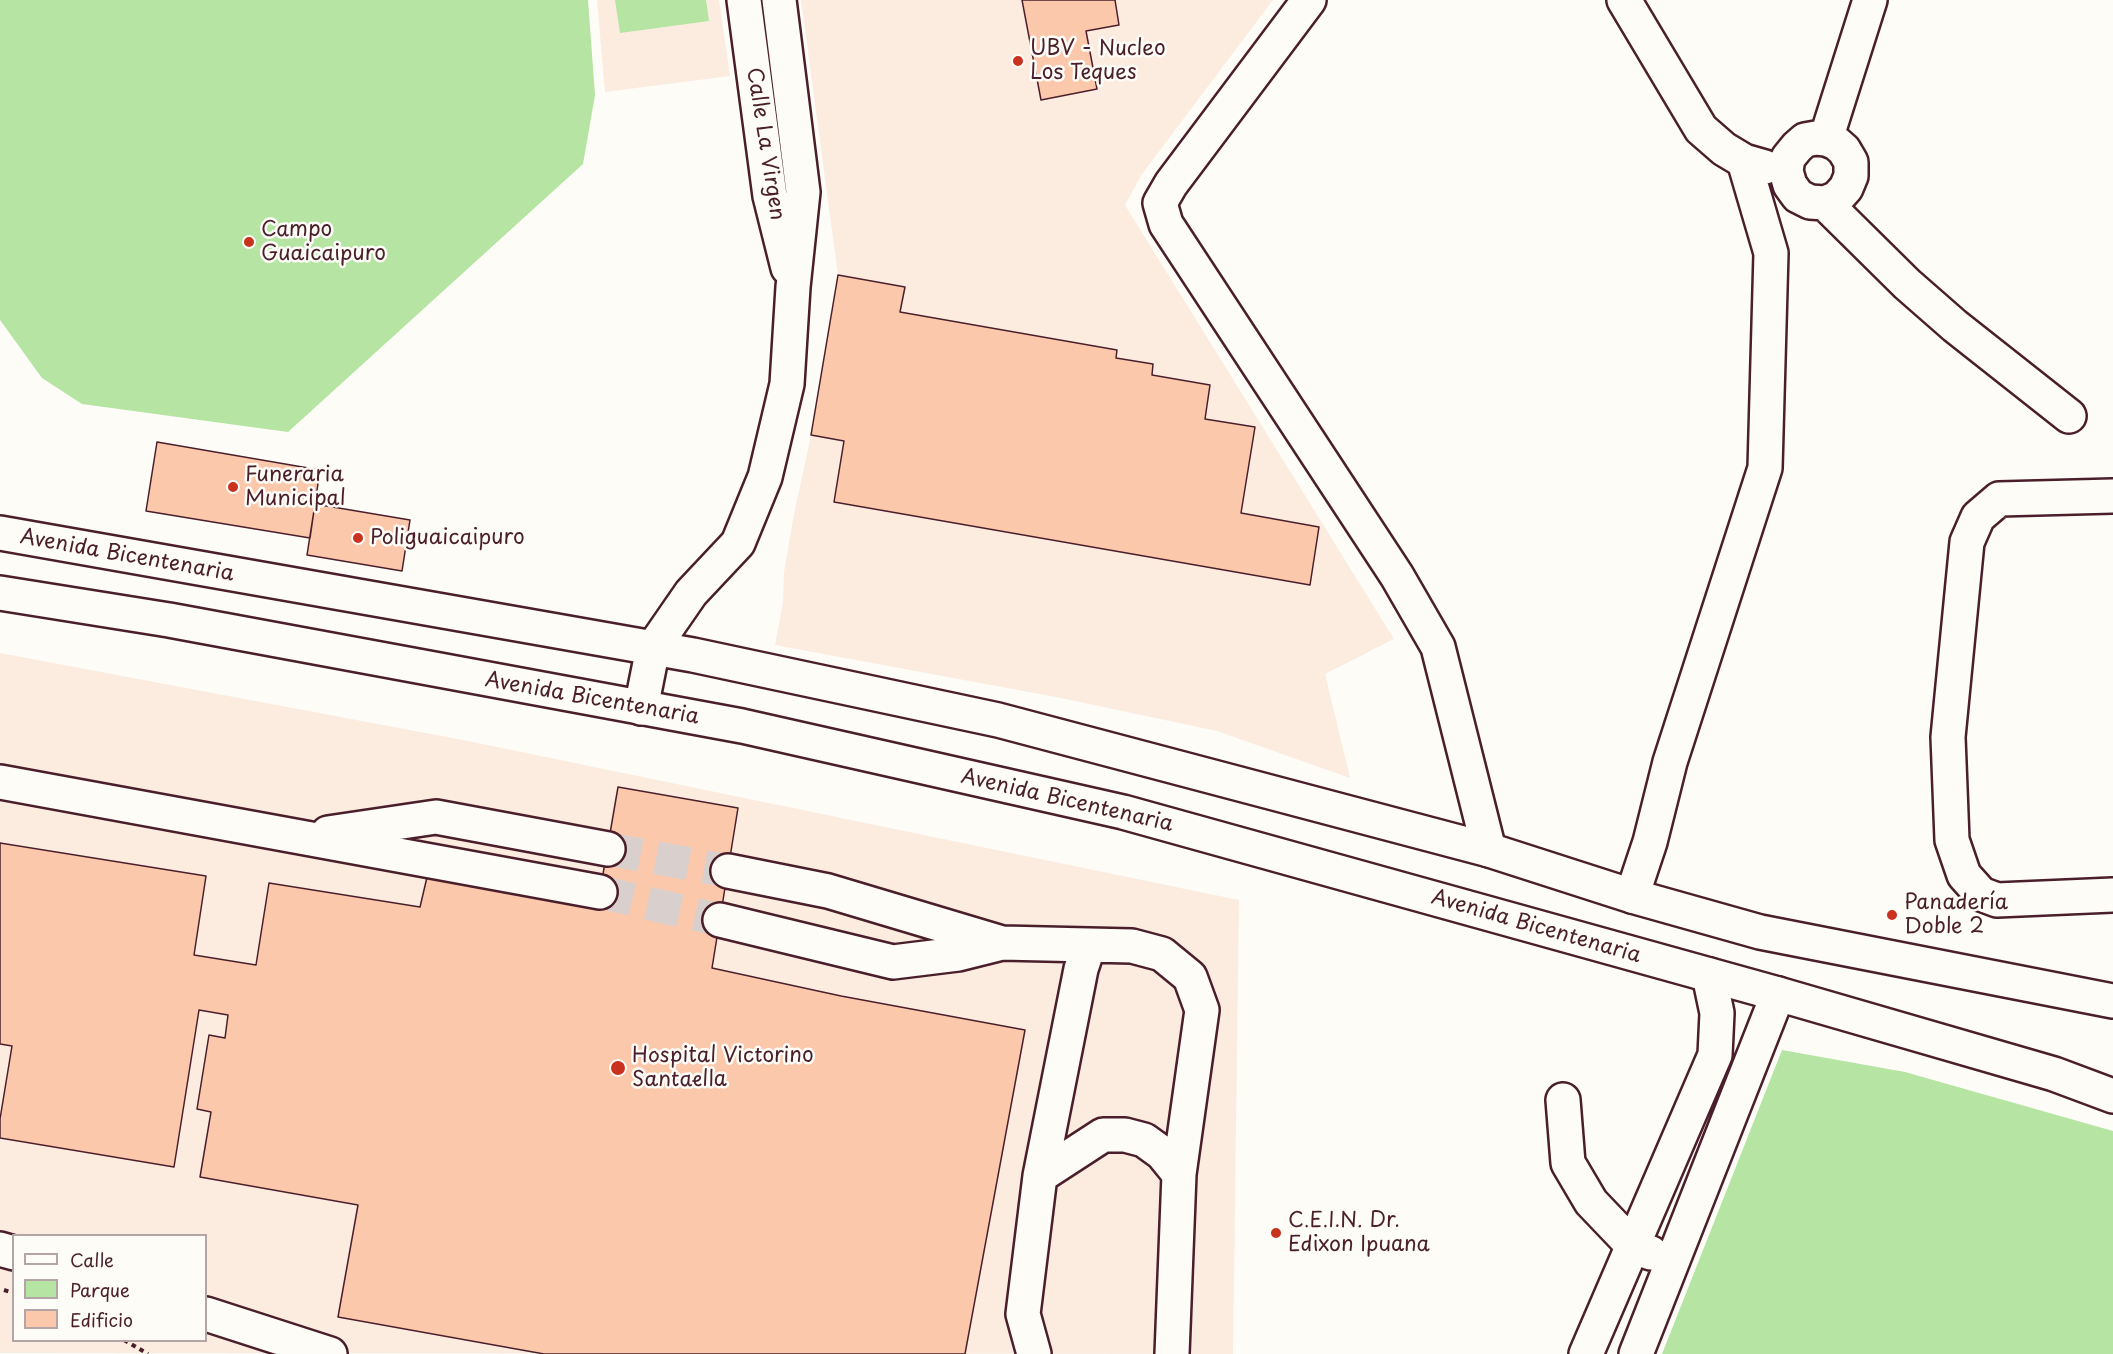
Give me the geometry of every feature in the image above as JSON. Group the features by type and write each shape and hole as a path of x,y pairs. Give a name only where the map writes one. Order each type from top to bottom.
{"main road":[{"name":"Calle La Virgen","path":"744,0 770,196 793,288"},
{"name":"Calle La Virgen","path":"641,708 653,648 691,593 738,543 765,477 787,384 793,288 803,192 779,0"},
{"path":"1309,0 1171,184 1160,203 1166,224 1397,576 1438,647 1489,850"},
{"path":"1624,0 1701,129 1724,149 1744,161 1786,171"},
{"path":"1826,139 1870,0"},
{"path":"752,67 787,63"},
{"path":"1826,139 1836,143 1844,150 1851,162 1851,176 1846,188 1837,198 1825,203 1810,202 1798,196 1790,185 1786,171 1788,158 1805,140 1826,139"},
{"path":"1632,896 1650,842 1670,762 1764,468 1771,253 1744,161"},
{"path":"1825,203 1907,284 1955,326 2069,416"},
{"path":"2113,496 1999,499 1978,517 1967,542 1948,737 1952,840 1964,875 1981,894 1997,900 2113,895"},
{"name":"Avenida Bicentenaria","path":"0,533 653,648 998,720 1489,850 1632,896 1760,932 2113,1001"},
{"name":"Avenida Bicentenaria","path":"0,593 169,620 742,726 1124,812 1778,994 2054,1074 2113,1096"},
{"path":"0,782 600,892"},
{"path":"301,837 436,817 608,849"},
{"path":"728,871 828,891 1002,943 1132,946 1162,954 1190,977 1202,1010 1179,1174 1172,1354"},
{"path":"720,920 893,962 958,954 1002,943"},
{"path":"1034,1354 1023,1314 1040,1176 1081,969 1089,945"},
{"path":"1586,1354 1715,1054 1718,1013 1709,975"},
{"path":"1636,1354 1778,994"},
{"path":"1563,1100 1568,1163 1591,1202 1633,1246 1672,1261"},
{"path":"1040,1176 1103,1135 1125,1135 1144,1140 1162,1153 1179,1174"},
{"path":"207,1314 330,1354"}],"path":[{"path":"126,1342 148,1354"}],"shaded area":[{"path":"597,0 719,0 730,76 605,92"},
{"path":"801,0 1273,0 1142,174 1125,205 1394,639 1325,674 1350,778 1217,731 1061,698 775,645 783,602 784,572 811,435 838,275"},
{"name":"Hospital Victorino Santaella","path":"0,653 468,741 1239,900 1233,1354 0,1353"}],"green space":[{"name":"Campo Guaicaipuro","path":"0,0 588,0 595,95 583,164 288,432 82,404 42,378 0,320"},
{"path":"615,0 706,0 709,21 620,33"},
{"path":"1782,1050 1905,1072 2113,1131 2113,1354 1662,1354"}],"building":[{"path":"1022,0 1115,0 1119,25 1086,31 1097,89 1041,100"},
{"path":"838,275 905,287 900,312 1117,350 1116,358 1153,364 1152,375 1210,385 1205,419 1255,427 1241,513 1319,527 1310,585 834,502 844,441 811,435"},
{"name":"Funeraria Municipal","path":"157,442 320,470 310,538 146,511"},
{"name":"Poliguaicaipuro","path":"315,504 410,520 402,571 307,555"},
{"path":"618,787 738,808 712,968 841,996 1025,1030 965,1354 544,1354 338,1317 358,1205 200,1177 211,1112 197,1109 209,1035 225,1038 228,1015 199,1010 174,1167 0,1138 0,1119 12,1046 0,1044 0,843 206,876 194,955 256,965 269,883 420,907 428,873 598,903"}],"tunnel":[{"path":"608,849 728,871"},
{"path":"600,892 720,920"}],"place":[{"name":"UBV - Nucleo Los Teques","path":"1018,61"},
{"name":"Campo Guaicaipuro","path":"249,242"},
{"name":"Funeraria Municipal","path":"233,487"},
{"name":"Poliguaicaipuro","path":"358,538"},
{"name":"Panadería Doble 2","path":"1892,915"},
{"name":"Hospital Victorino Santaella","path":"618,1068"},
{"name":"C.E.I.N. Dr. Edixon Ipuana","path":"1276,1233"}]}
